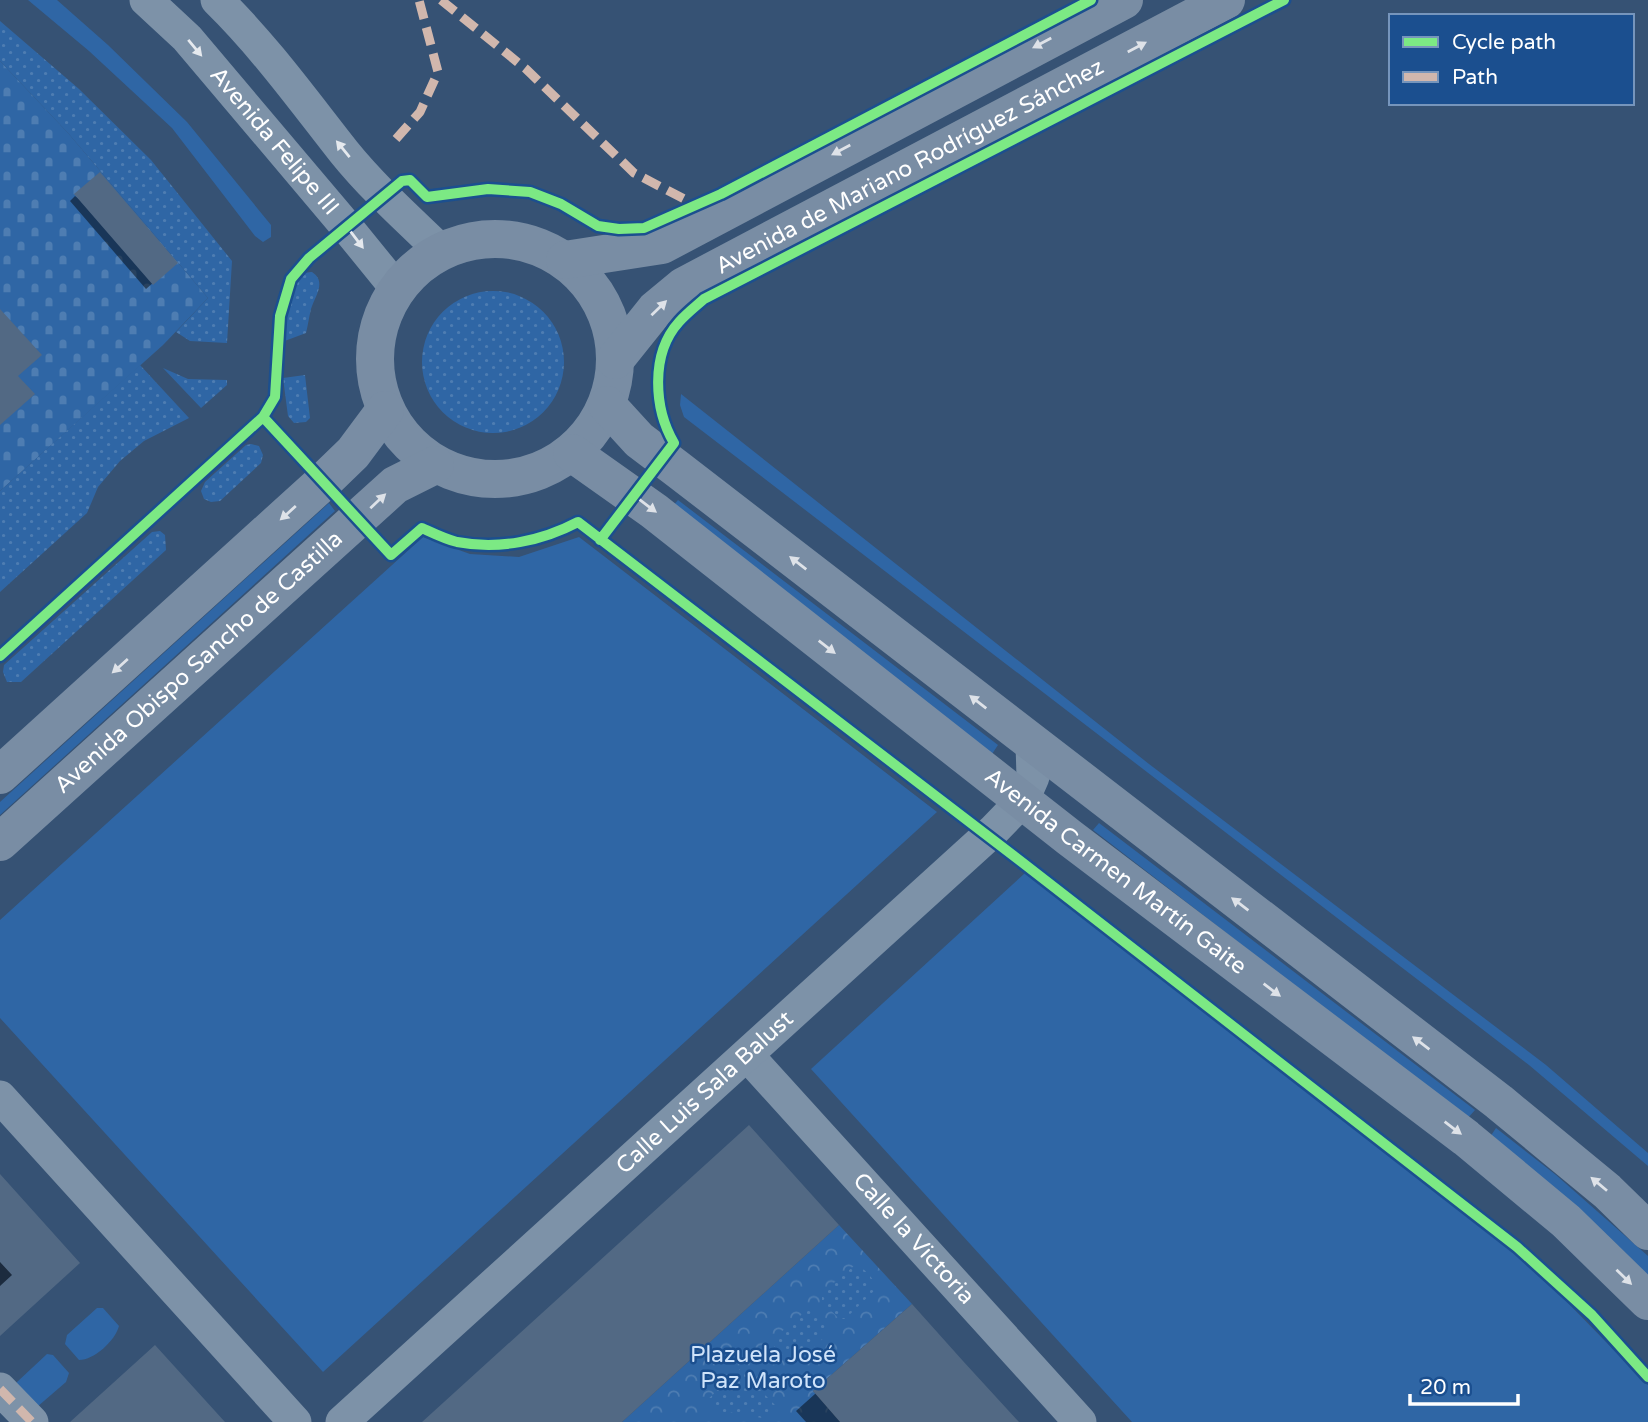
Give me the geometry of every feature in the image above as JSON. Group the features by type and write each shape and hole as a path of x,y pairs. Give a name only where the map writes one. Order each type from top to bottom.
{"main road":[{"name":"Avenida de Mariano Rodríguez Sánchez","path":"565,260 662,245 1124,0"},
{"name":"Avenida de Mariano Rodríguez Sánchez","path":"615,360 655,310 684,286 1226,0"},
{"path":"491,239 517,240 542,248 565,260 586,280 602,304 612,331 615,360 607,405 592,431 572,453 541,471 506,480 470,478 435,465 406,442 385,410 375,369 379,325 397,289 416,267 441,251 466,242 491,239"},
{"path":"607,405 639,440 1499,1102 1607,1191 1648,1231"},
{"path":"0,775 354,453 385,410"},
{"name":"Avenida Carmen Martín Gaite","path":"572,453 654,511 1023,800 1466,1138 1566,1221 1648,1301"},
{"name":"Avenida Obispo Sancho de Castilla","path":"0,842 395,485 435,465"}],"street":[{"name":"Avenida Felipe III","path":"146,0 187,38 397,289"},
{"name":"Avenida Felipe III","path":"217,0 295,87 344,152 377,189 441,251"},
{"name":"Calle Luis Sala Balust","path":"342,1422 994,830 1023,800 1033,777 1032,744"},
{"name":"Calle la Victoria","path":"747,1055 1080,1422"},
{"path":"0,1097 295,1422"},
{"path":"0,1389 32,1422"}],"green space":[{"path":"28,0 57,0 187,122 271,225 271,237 263,242 255,236 172,128 89,51"},
{"path":"0,21 79,89 151,160 232,261 227,343 190,341 176,332 208,298 68,133 0,61"},
{"path":"0,61 68,133 208,298 163,345 0,491"},
{"path":"312,272 319,280 319,285 306,333 282,342 287,306 293,287 301,275"},
{"path":"493,291 520,297 543,312 558,335 564,362 558,389 543,412 520,427 493,433 466,427 443,412 428,389 422,362 428,335 443,312 466,297"},
{"path":"140,365 189,418 144,441 120,461 98,487 87,513 0,592 0,491"},
{"path":"163,368 188,379 227,380 227,385 201,408"},
{"path":"305,375 310,418 306,422 294,423 288,416 283,378"},
{"path":"681,394 1149,764 1546,1065 1648,1153 1648,1166 1529,1065 684,417 680,405"},
{"path":"246,445 259,446 263,455 261,463 220,501 211,502 204,499 201,491 205,482"},
{"path":"678,500 998,745 992,754 672,507"},
{"path":"329,503 335,511 0,815 0,802"},
{"path":"160,531 165,535 166,550 21,682 7,682 3,672 4,665 152,532"},
{"path":"423,537 470,554 519,557 579,537 937,812 323,1372 0,1018 0,920"},
{"path":"1099,823 1475,1110 1467,1119 1093,830"},
{"path":"1025,873 1408,1168 1519,1257 1648,1385 1648,1422 1132,1422 811,1069"},
{"path":"1496,1128 1556,1175 1648,1256 1648,1277 1490,1137"},
{"name":"Plazuela José Paz Maroto","path":"839,1225 912,1304 813,1391 840,1422 622,1422"},
{"path":"855,1265 869,1274 876,1289 845,1319 839,1319 822,1301 822,1293"},
{"path":"97,1308 103,1308 119,1326 117,1332 103,1349 91,1357 79,1360 65,1344 67,1335"},
{"path":"807,1310 820,1319 828,1334 796,1363 790,1364 773,1345 774,1338"},
{"path":"47,1354 53,1355 69,1373 66,1382 37,1407 15,1391 17,1382"},
{"path":"740,1369 775,1405 762,1418 732,1412 719,1416 705,1402"}],"building":[{"path":"100,172 178,263 153,285 74,194"},
{"path":"0,309 42,355 18,376 35,394 0,425"},
{"path":"749,1125 839,1225 622,1422 422,1422"},
{"path":"0,1174 80,1263 0,1336 0,1286 12,1275 0,1262"},
{"path":"912,1304 1019,1422 840,1422 813,1391"},
{"path":"155,1345 225,1422 70,1422"}],"marked path":[{"path":"396,139 420,112 438,72 419,0"},
{"path":"441,0 526,69 634,173 690,202"},
{"path":"0,1389 32,1422"}],"cycle path":[{"path":"0,656 263,417 275,397 280,316 291,279 309,258 402,181 410,180 427,197 488,189 530,192 561,204 598,226 644,228 721,194 1091,0"},
{"path":"600,540 674,443 662,414 659,365 670,335 682,319 704,299 1284,0"},
{"path":"263,417 391,555 422,528 457,542 489,545 535,539 578,522 1517,1247 1592,1315 1648,1377"}]}
